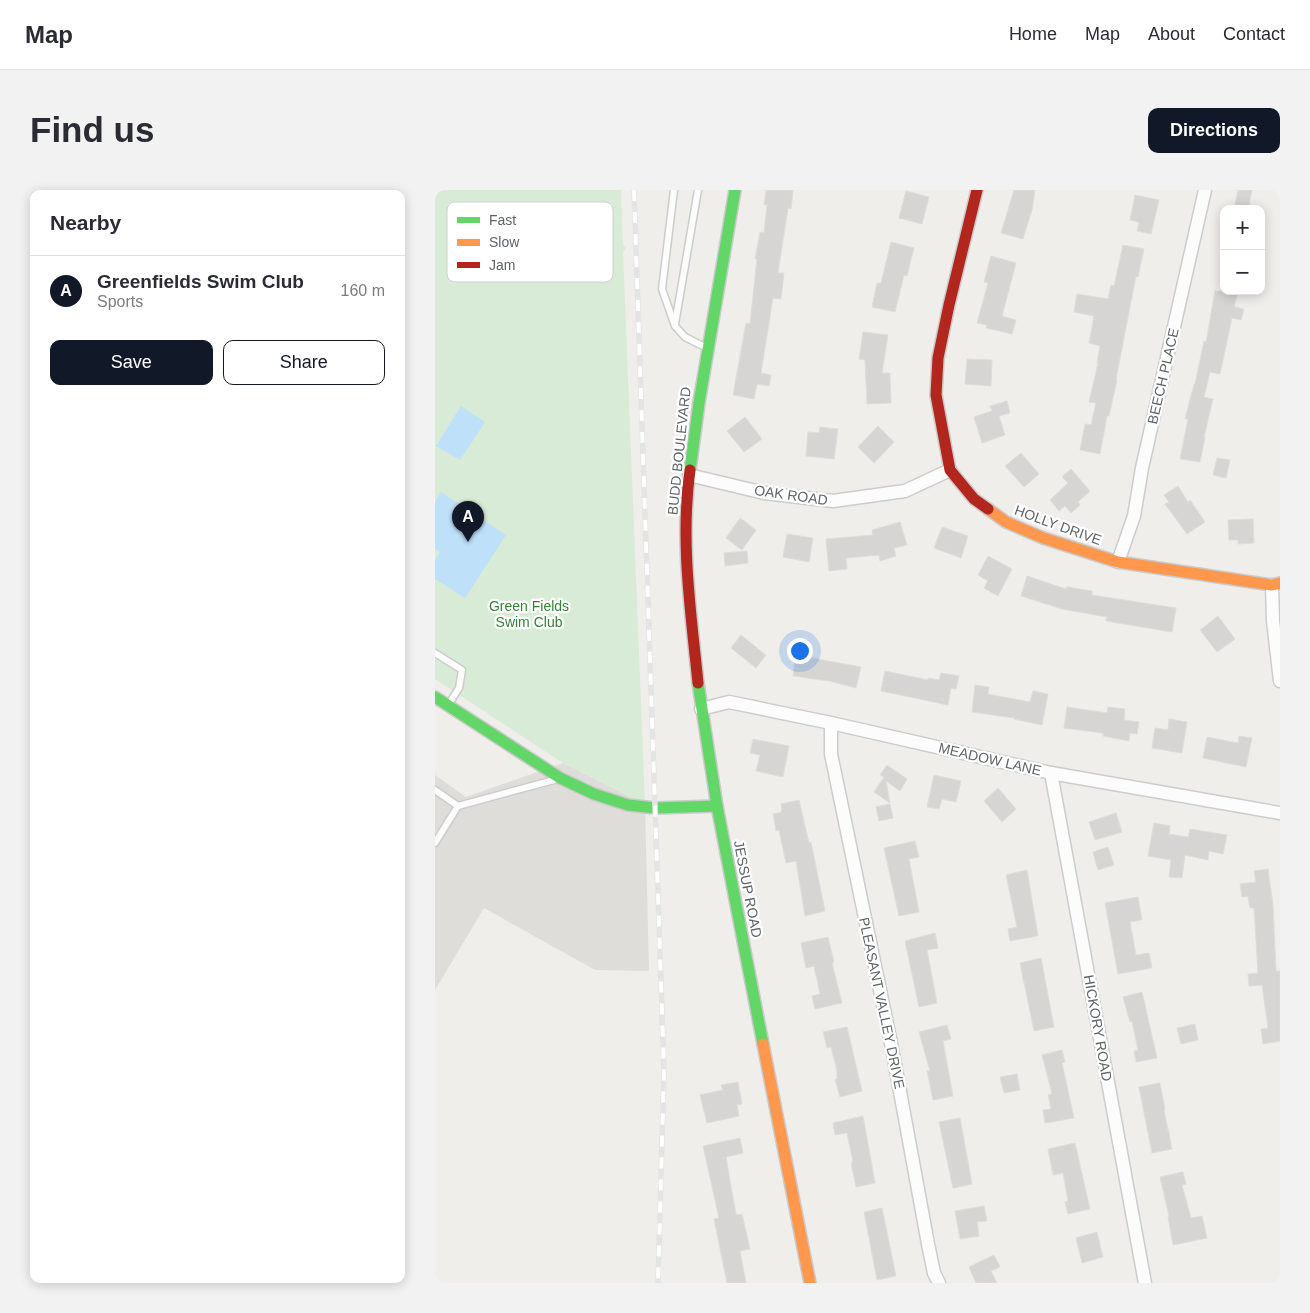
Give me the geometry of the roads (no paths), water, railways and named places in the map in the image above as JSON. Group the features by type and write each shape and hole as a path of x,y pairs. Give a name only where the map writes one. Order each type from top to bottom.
{"street":[{"name":"BUDD BOULEVARD","path":"717,806 701,709 687,578 686,526 689,475 735,190"},
{"path":"949,470 936,395 938,358 977,190"},
{"name":"BEECH PLACE","path":"1118,562 1134,516 1205,190"},
{"name":"OAK ROAD","path":"689,475 764,493 833,501 905,491 949,470"},
{"name":"HOLLY DRIVE","path":"949,470 974,499 1006,522 1043,538 1118,562 1276,584"},
{"path":"1276,584 1273,621 1280,681"},
{"path":"435,697 560,778 594,794 628,805 655,808 717,806"},
{"name":"MEADOW LANE","path":"701,709 729,702 831,722 1051,773 1280,813"},
{"name":"PLEASANT VALLEY DRIVE","path":"831,722 831,754 893,1048 928,1244 934,1273 939,1283"},
{"name":"HICKORY ROAD","path":"1051,773 1145,1283"},
{"name":"JESSUP ROAD","path":"717,806 810,1283"}],"lane":[{"path":"674,190 662,289 675,326 685,337 708,349"},
{"path":"675,326 698,190"},
{"path":"435,653 462,670 459,688 448,705"},
{"path":"435,843 458,806 560,778"},
{"path":"435,790 458,806"}],"water":[{"path":"461,406 485,422 460,460 436,446"},
{"path":"441,492 506,535 465,598 435,579 435,561 440,552 435,548 435,502"}],"railway":[{"path":"634,190 664,1071 658,1283"}],"place":[{"name":"Greenfields Swim Club","path":"468,542"}],"park label":[{"name":"Green Fields Swim Club","path":"529,614"}]}
